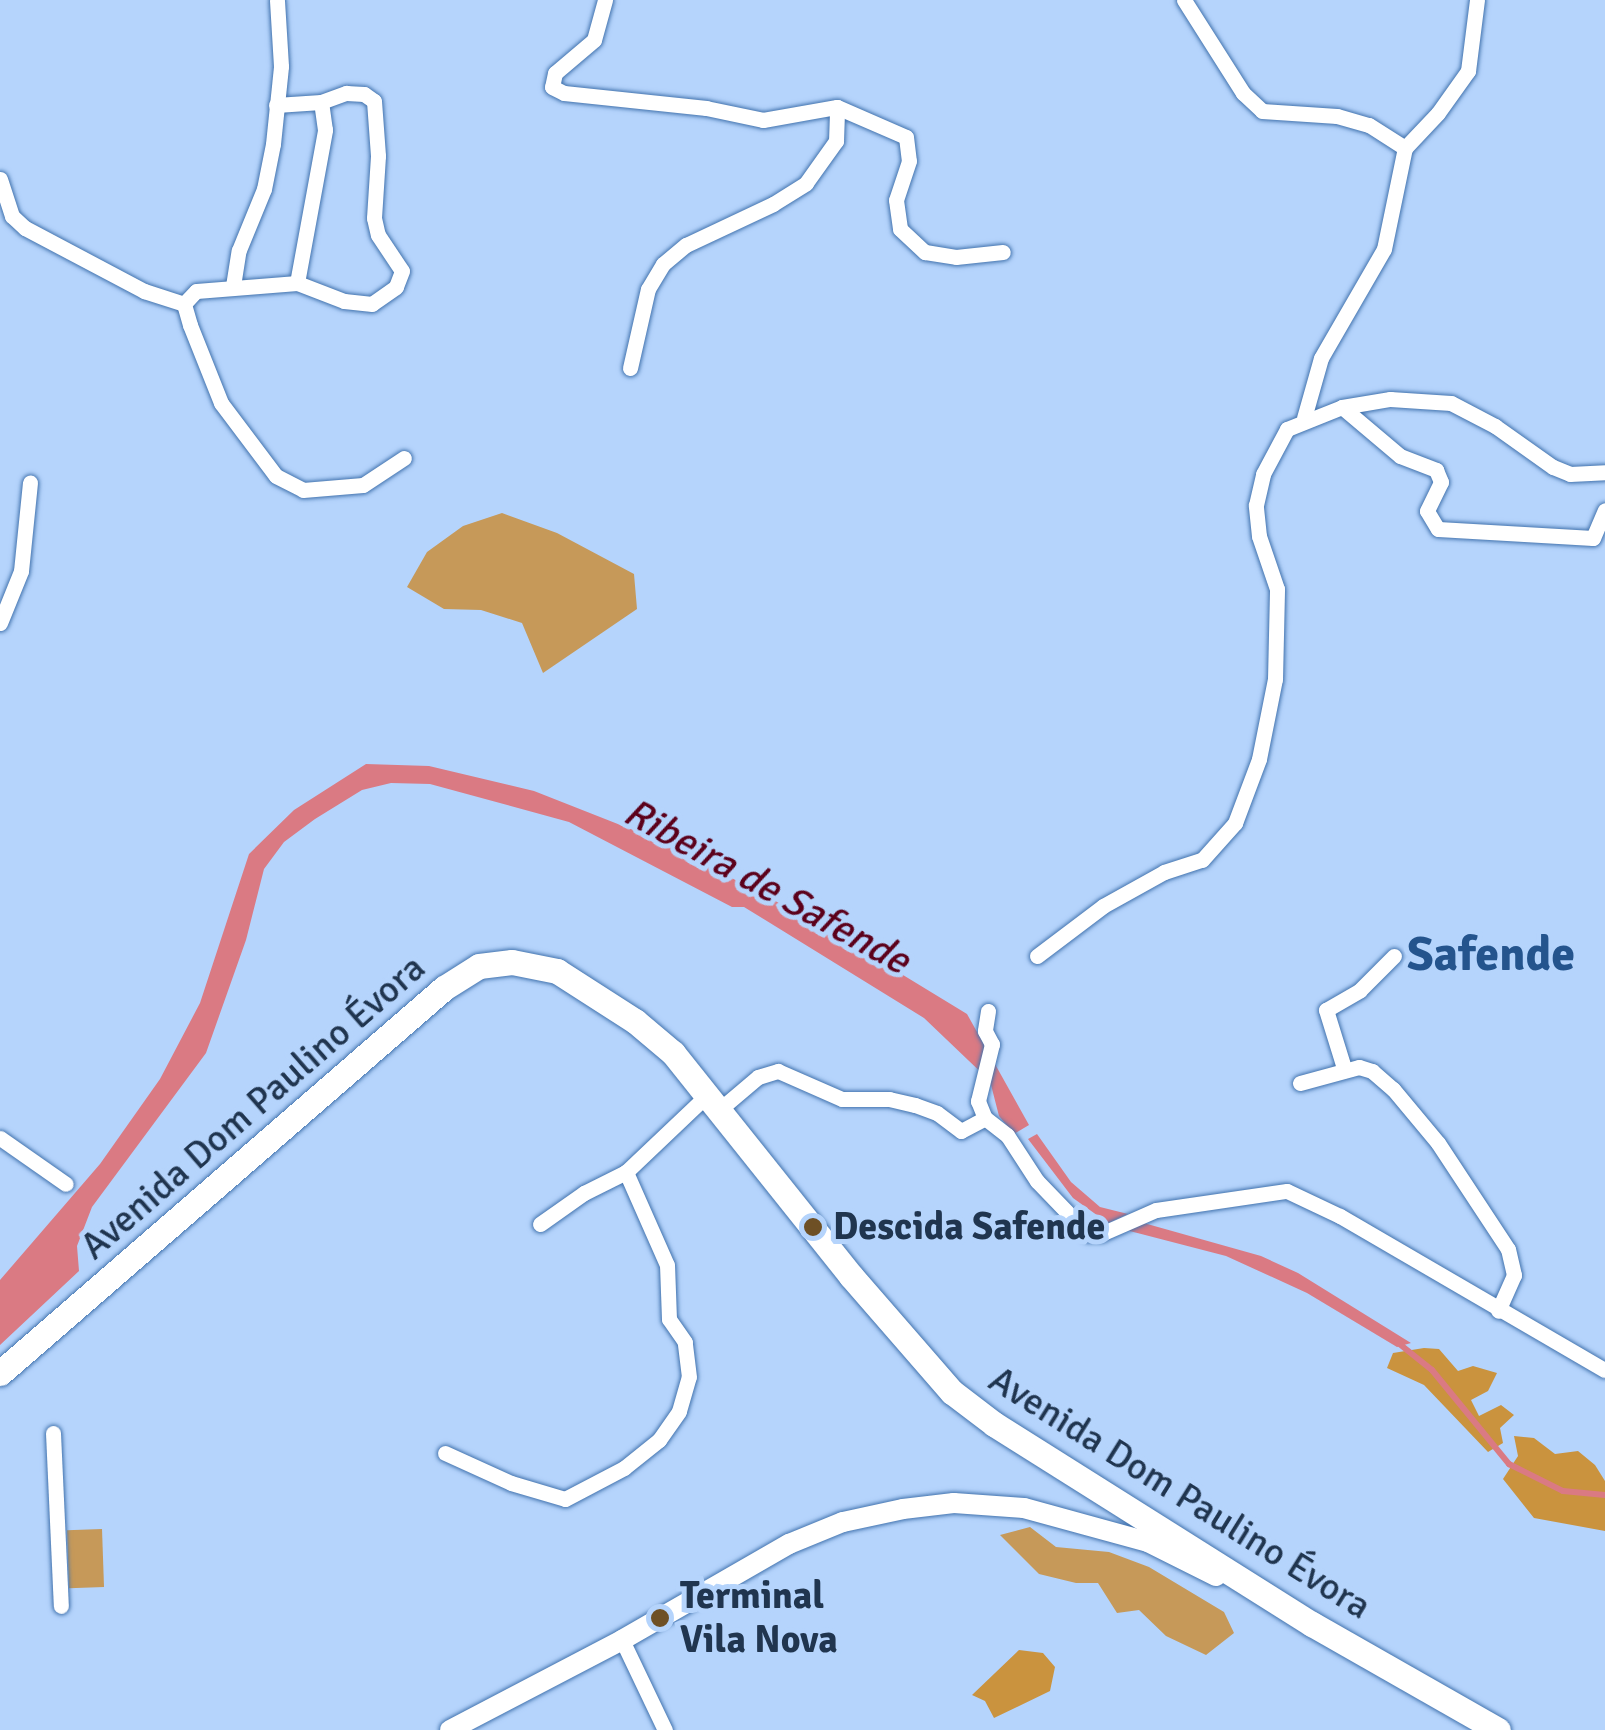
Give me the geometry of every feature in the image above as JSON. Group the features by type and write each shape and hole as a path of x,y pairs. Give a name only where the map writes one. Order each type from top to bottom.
{"main road":[{"name":"Avenida Dom Paulino Évora","path":"0,1373 397,1026 480,966 512,962 557,972 635,1021 673,1053 851,1276 952,1392 994,1424 1312,1624 1498,1730"}],"street":[{"path":"233,286 239,250 264,189 281,66 277,0"},
{"path":"605,0 594,40 555,73 552,87 564,93 706,108 763,120 837,107 906,137 908,161 896,200 900,229 925,252 956,258 1003,252"},
{"path":"1184,0 1244,94 1262,111 1337,116 1370,125 1404,148"},
{"path":"1304,418 1321,358 1384,249 1404,148 1438,114 1468,71 1477,0"},
{"path":"184,304 196,292 296,283 344,301 372,304 396,287 402,270 378,235 374,218 378,156 374,102 364,94 346,93 322,102 276,105"},
{"path":"296,283 325,130 322,102"},
{"path":"630,368 648,288 663,264 686,245 774,204 806,183 821,168 836,141 837,107"},
{"path":"0,179 12,216 26,228 144,292 184,304"},
{"path":"184,304 221,404 276,476 303,490 363,486 404,458"},
{"path":"1037,956 1103,906 1164,872 1202,860 1235,823 1260,760 1275,679 1277,589 1260,536 1256,505 1263,474 1287,429 1304,418 1390,399 1451,403 1496,426 1553,467 1570,474 1605,472"},
{"path":"1342,407 1400,456 1436,470 1441,482 1427,511 1438,529 1593,538 1605,510"},
{"path":"0,623 21,571 30,482"},
{"path":"1344,1068 1326,1010 1360,990 1394,956"},
{"path":"988,1011 985,1031 992,1044 978,1100 985,1118 1007,1134 1038,1181 1088,1234 1106,1232 1132,1218 1288,1191 1340,1216 1605,1370"},
{"path":"1300,1083 1344,1068 1372,1072 1393,1089 1438,1143 1508,1249 1514,1275 1498,1311"},
{"path":"540,1224 584,1192 626,1172 713,1102 778,1071 842,1100 889,1099 915,1105 937,1113 961,1131 985,1118"},
{"path":"0,1138 66,1184"},
{"path":"445,1453 510,1483 566,1499 624,1468 659,1440 679,1411 688,1378 684,1342 669,1319 667,1265 626,1172"},
{"path":"53,1433 60,1606"},
{"path":"450,1730 622,1640 789,1544 843,1522 954,1502 1024,1508 1148,1542 1312,1624"},
{"path":"622,1640 665,1730"}],"shaded area":[{"path":"502,513 557,533 634,574 637,609 543,673 522,623 481,610 444,609 407,587 427,552 463,526"},
{"path":"366,764 429,766 534,791 661,841 821,925 967,1014 1029,1125 1014,1134 999,1116 990,1081 924,1018 744,907 732,907 569,822 430,784 391,783 362,790 315,819 284,842 264,869 246,940 206,1053 92,1207 77,1246 79,1271 0,1345 0,1280 100,1164 160,1079 200,1003 249,854 294,810"},
{"path":"1037,1134 1071,1182 1100,1207 1128,1214 1108,1223 1073,1198 1028,1139"},
{"path":"1133,1220 1261,1256 1298,1273 1411,1343 1397,1347 1307,1293 1226,1256 1122,1229"},
{"path":"1439,1349 1458,1371 1473,1366 1497,1373 1488,1391 1471,1400 1479,1416 1501,1405 1514,1415 1500,1428 1503,1443 1488,1452 1424,1385 1387,1368 1393,1353"},
{"path":"1514,1436 1534,1438 1555,1454 1578,1451 1595,1465 1605,1481 1605,1531 1534,1518 1503,1479 1518,1456"},
{"path":"1030,1527 1056,1547 1109,1552 1149,1567 1224,1612 1234,1633 1206,1655 1166,1636 1139,1610 1117,1613 1098,1583 1076,1583 1039,1574 1000,1535"},
{"path":"102,1529 104,1587 69,1588 67,1530"},
{"path":"1019,1650 1043,1653 1055,1667 1050,1691 994,1718 985,1701 972,1695"}],"waterway":[{"name":"Ribeira de Safende","path":"1397,1342 1432,1370 1509,1464 1563,1491 1605,1495"}],"place":[{"name":"Descida Safende","path":"813,1227"},
{"name":"Terminal Vila Nova","path":"660,1618"}],"district":[{"name":"Safende","path":"1491,955"}]}
